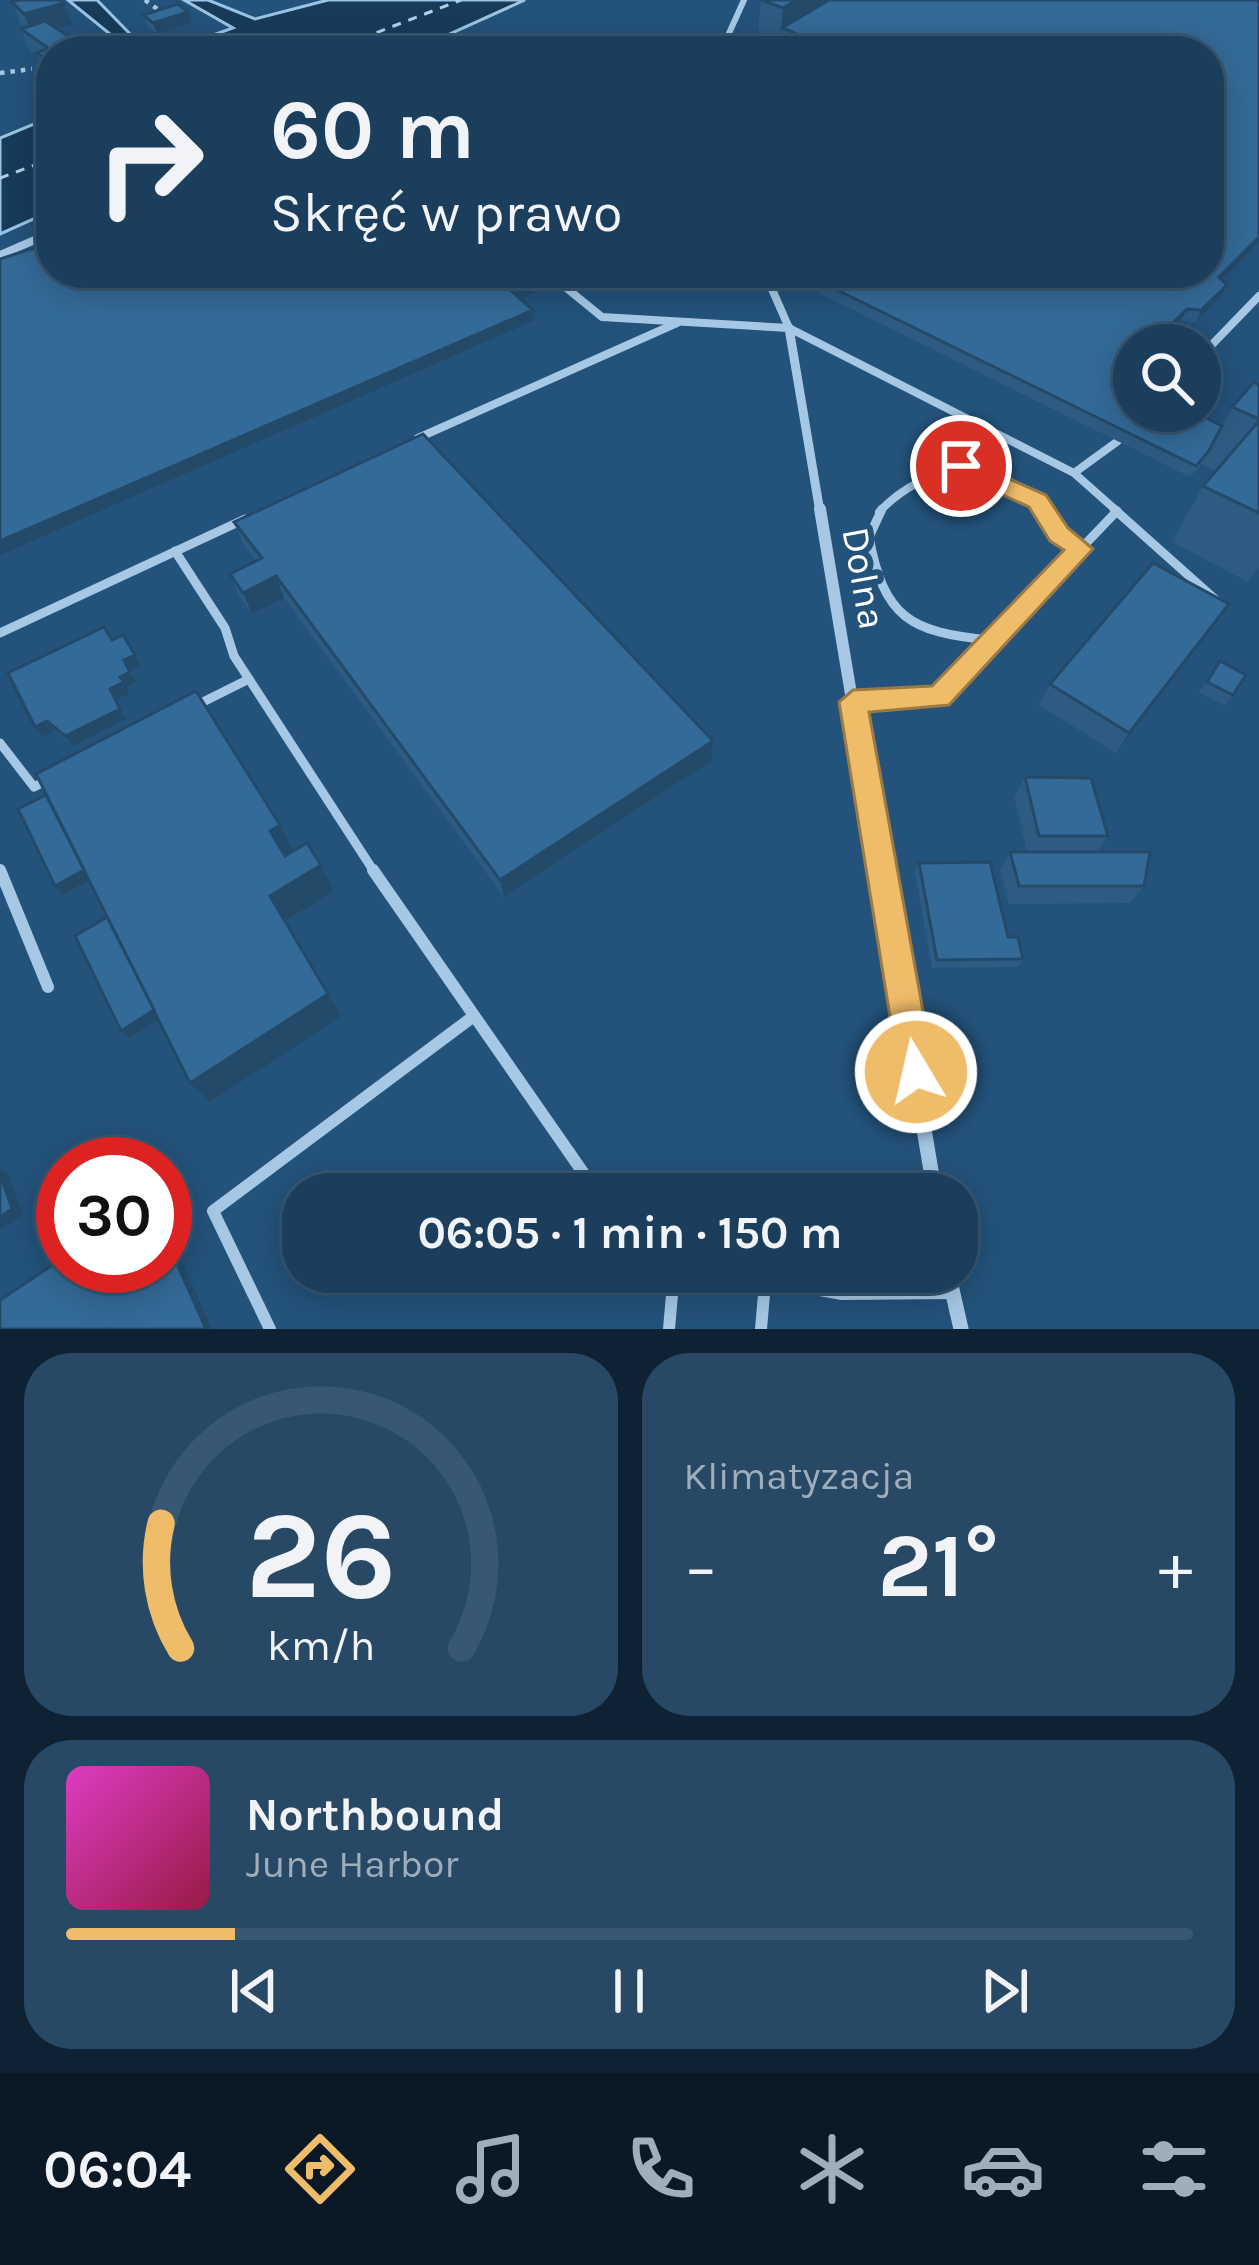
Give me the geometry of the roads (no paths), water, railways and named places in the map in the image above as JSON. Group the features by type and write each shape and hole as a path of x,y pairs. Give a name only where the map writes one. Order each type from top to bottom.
{"street":[{"name":"Dolna","path":"789,328 932,1173"},
{"path":"953,1293 961,1329"}],"lane":[{"path":"728,36 744,0"},
{"path":"0,255 36,239"},
{"path":"566,288 618,333"},
{"path":"772,288 789,328"},
{"path":"1221,335 1259,296"},
{"path":"618,333 678,322"},
{"path":"410,442 618,333 678,322 789,328 1074,472 1220,604"},
{"path":"1074,472 1118,441"},
{"path":"989,640 920,628 891,610 878,584 868,532 874,519 933,470 961,466 1037,501 1059,534 1080,549"},
{"path":"853,702 939,697 1117,511"},
{"path":"0,633 260,512"},
{"path":"175,551 225,628 249,679 583,1173"},
{"path":"190,708 249,679"},
{"path":"0,743 34,787 73,767"},
{"path":"0,868 48,987"},
{"path":"270,1329 212,1211 474,1016"},
{"path":"669,1329 672,1293"},
{"path":"761,1329 764,1293"},
{"path":"835,1293 953,1293"}],"water":[{"path":"68,0 97,0 132,36 112,36"},
{"path":"184,0 208,0 255,19 328,0 525,0 445,36 210,36 233,28"},
{"path":"36,123 36,218 0,234 0,138"}]}
